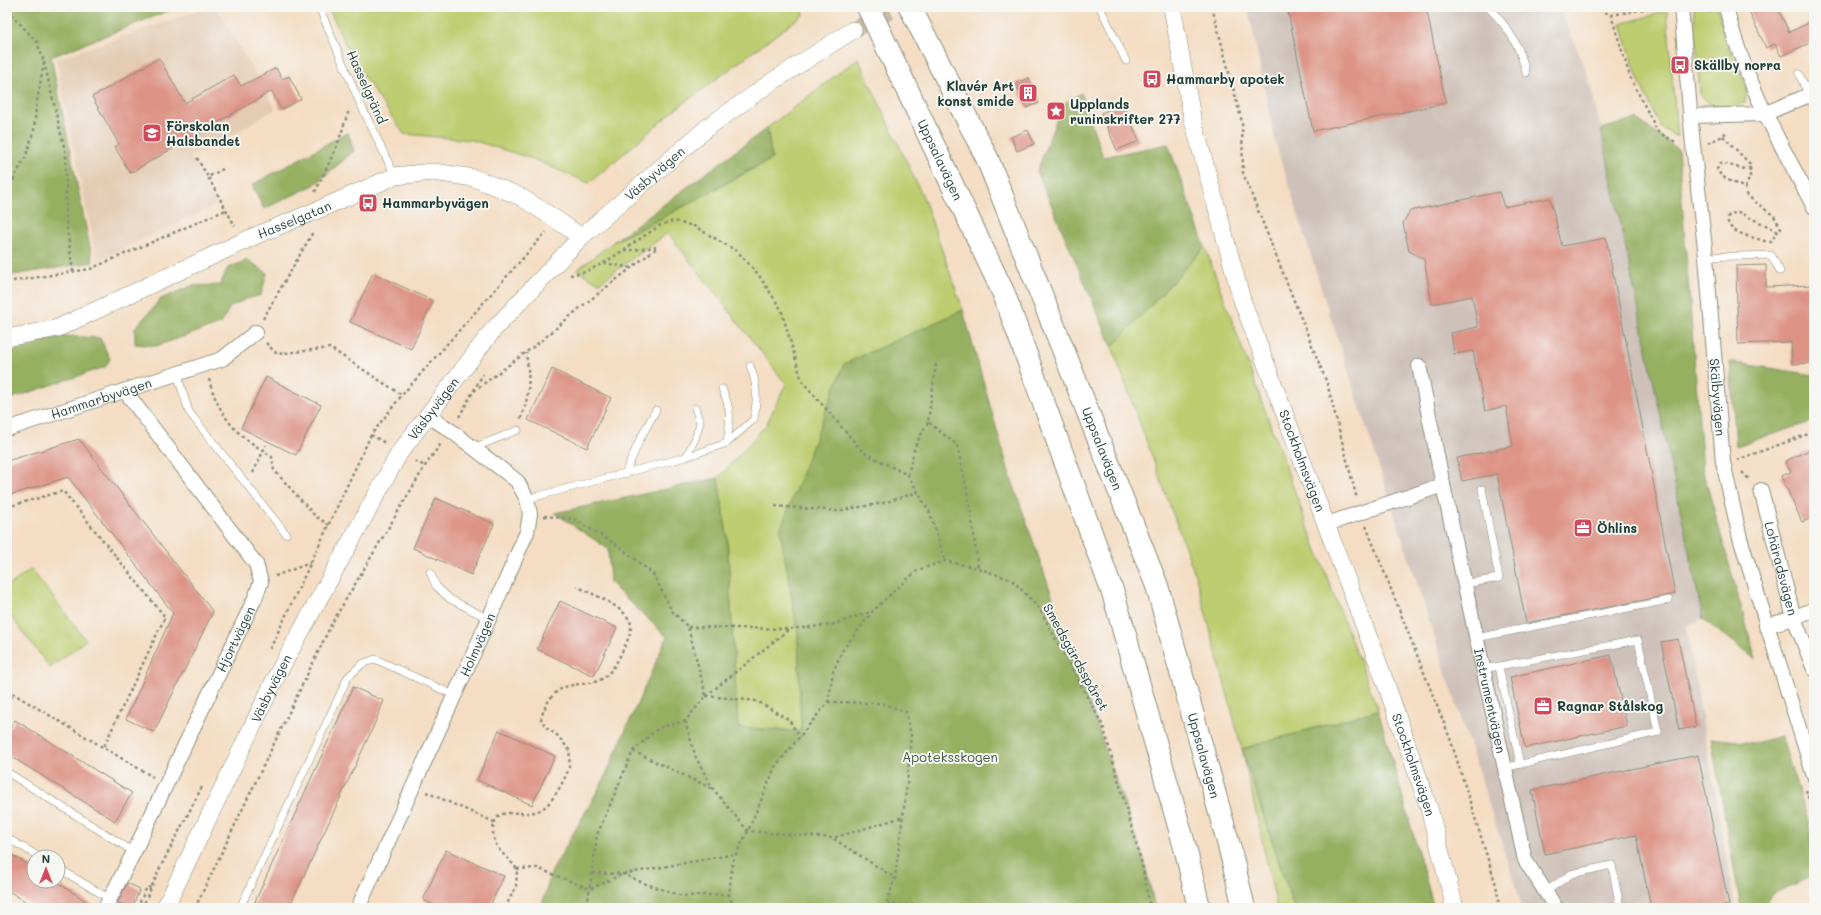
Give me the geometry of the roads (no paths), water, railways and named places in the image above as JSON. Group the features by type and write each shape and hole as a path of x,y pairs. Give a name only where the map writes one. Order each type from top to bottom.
{"highway":[{"name":"Uppsalavägen","path":"868,7 1004,294 1114,596 1186,851 1199,908"},
{"name":"Uppsalavägen","path":"910,7 987,158 1157,586 1230,850 1244,908"}],"street":[{"name":"Stockholmsvägen","path":"1172,7 1192,117 1242,300 1327,524 1430,808 1455,908"},
{"name":"Skälbyvägen","path":"1681,7 1690,116 1727,462 1740,538 1766,626 1814,776"},
{"path":"1726,7 1732,35 1764,114 1814,207"},
{"name":"Väsbyvägen","path":"165,908 278,673 400,452 493,330 581,237 708,127 773,81 853,30"},
{"path":"1690,116 1740,116 1764,114 1812,98"},
{"name":"Hasselgatan","path":"7,338 58,328 258,235 313,204 395,176 433,172 474,178 519,196 581,237"},
{"name":"Hammarbyvägen","path":"7,429 222,359 256,332"},
{"name":"Instrumentvägen","path":"1419,366 1443,485 1524,860 1556,908"},
{"name":"Hjortvägen","path":"108,903 166,785 255,598 261,582 256,564 125,391"},
{"name":"Holmvägen","path":"358,908 527,532 530,514 527,499 517,481 450,430 427,415"},
{"path":"1327,524 1443,485"},
{"name":"Lohäradsvägen","path":"1761,490 1794,618 1814,669"},
{"path":"1766,626 1794,618 1814,609"}],"lane":[{"name":"Hasselgränd","path":"319,7 359,101 395,176"},
{"path":"1100,7 1126,61"},
{"path":"1488,7 1504,23 1522,56 1526,73"},
{"path":"1798,74 1812,98"},
{"path":"1706,258 1771,255 1780,271"},
{"path":"527,499 686,457 727,443 754,419 757,399 756,380 750,366"},
{"path":"177,374 189,412 286,534"},
{"path":"722,389 730,406 730,423 727,443"},
{"path":"686,457 695,439 700,423 695,408"},
{"path":"625,474 640,439 656,410"},
{"path":"473,448 518,430"},
{"path":"1465,584 1499,578 1482,489"},
{"path":"430,572 436,586 450,599 488,619"},
{"path":"1476,638 1669,600"},
{"path":"1483,670 1638,640 1658,732 1504,768"},
{"path":"240,908 348,677 362,664 375,659 454,695"},
{"path":"1499,666 1520,764"},
{"path":"7,772 134,852"},
{"path":"7,838 26,849"},
{"path":"1545,892 1571,874 1612,865 1620,908"},
{"path":"66,874 108,903"}],"tunnel":[{"path":"853,30 898,7"}],"place":[{"name":"Skällby norra","path":"1680,65"},
{"name":"Hammarby apotek","path":"1152,79"},
{"name":"Klavér Art konst smide","path":"1028,93"},
{"name":"Upplands runinskrifter 277","path":"1056,111"},
{"name":"Förskolan Halsbandet","path":"152,133"},
{"name":"Hammarbyvägen","path":"368,203"},
{"name":"Öhlins","path":"1583,528"},
{"name":"Ragnar Stålskog","path":"1543,706"}],"park label":[{"name":"Apoteksskogen","path":"950,757"}]}
